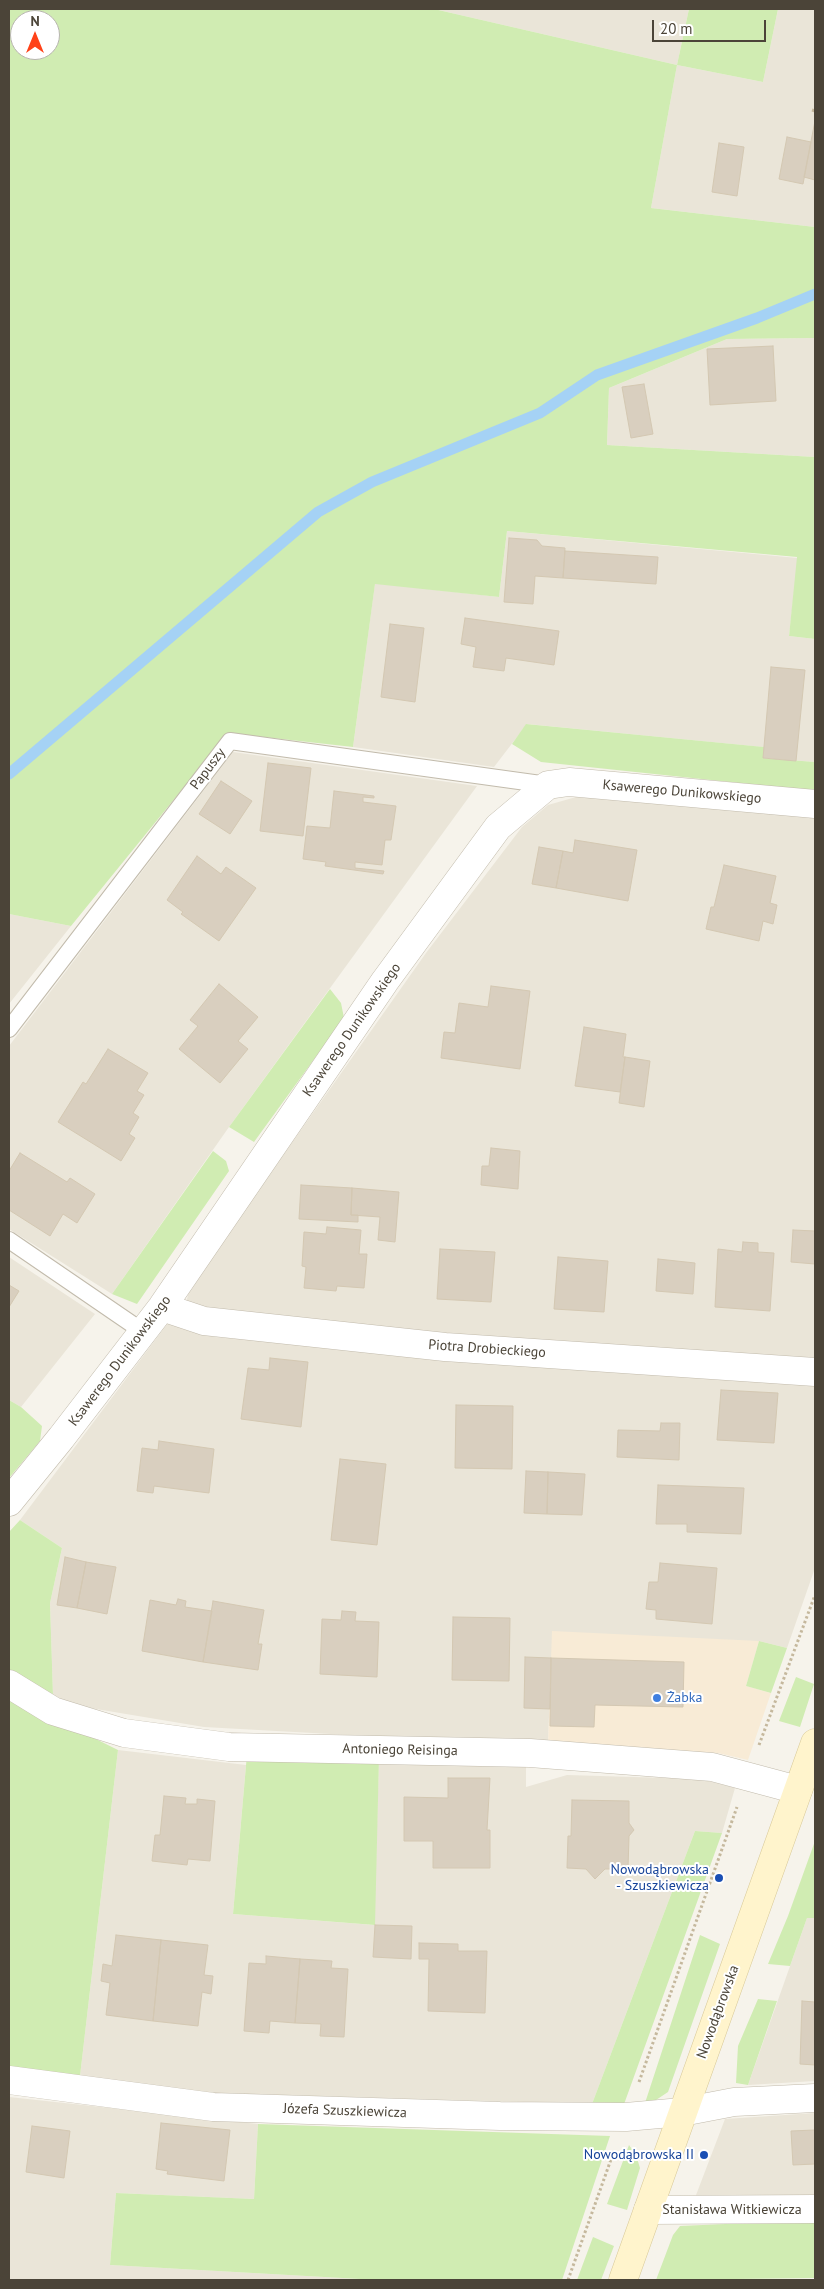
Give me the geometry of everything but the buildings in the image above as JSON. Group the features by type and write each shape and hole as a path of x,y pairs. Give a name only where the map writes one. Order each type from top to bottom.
{"street":[{"name":"Ksawerego Dunikowskiego","path":"9,1502 162,1308 385,980 498,827 548,784 569,782 815,804"},
{"name":"Piotra Drobieckiego","path":"162,1308 204,1321 445,1347 815,1372"},
{"name":"Antoniego Reisinga","path":"9,1684 53,1712 124,1733 229,1747 530,1753 712,1767 798,1790"},
{"name":"Nowodąbrowska","path":"623,2280 815,1743"},
{"name":"Józefa Szuszkiewicza","path":"9,2080 213,2107 500,2116 626,2117 682,2112 734,2102 815,2098"},
{"name":"Stanisława Witkiewicza","path":"648,2210 815,2209"}],"lane":[{"name":"Papuszy","path":"9,1029 230,741 548,784"},
{"path":"9,1240 142,1331"}],"path":[{"path":"568,2280 815,1594"}],"shaded area":[{"path":"434,9 689,9 677,65"},
{"path":"778,9 815,9 815,227 651,208 677,65 763,82"},
{"path":"815,338 815,457 607,445 609,388 727,339"},
{"path":"507,531 798,558 789,636 815,639 815,762 763,758 763,747 527,724 494,767 353,747 375,583 499,597"},
{"path":"233,752 477,786 229,1127 112,1294 9,1229 9,1046"},
{"path":"576,797 635,799 815,816 815,1362 494,1342 221,1314 186,1303 190,1287 426,953 522,827 548,805"},
{"path":"9,914 71,926 9,1004"},
{"path":"9,1257 95,1314 21,1407 9,1400"},
{"path":"168,1323 215,1337 815,1383 815,1568 787,1648 759,1641 551,1658 548,1746 204,1727 84,1707 53,1696 50,1603 62,1548 20,1520"},
{"path":"552,1631 759,1641 746,1686 771,1693 748,1760 718,1753 548,1746"},
{"path":"118,1750 246,1765 233,1914 374,1925 379,1758 526,1758 526,1787 567,1775 700,1779 735,1788 722,1833 695,1831 592,2104 214,2093 80,2076"},
{"path":"807,1918 815,1918 815,2081 748,2085"},
{"path":"9,2097 258,2124 254,2199 116,2193 110,2265 378,2280 9,2280"},
{"path":"815,2113 815,2200 693,2203 725,2119"}],"green space":[{"path":"9,9 434,9 677,65 651,208 815,227 815,338 727,339 609,388 607,445 815,457 815,639 789,636 797,557 507,531 499,597 375,584 353,747 228,733 71,926 9,914"},
{"path":"689,9 778,9 763,82 677,65"},
{"path":"526,724 764,747 763,758 815,762 815,791 541,762 512,744"},
{"path":"330,989 341,1003 344,1018 254,1142 229,1127"},
{"path":"213,1151 226,1161 229,1171 137,1304 112,1294"},
{"path":"9,1400 21,1407 42,1426 40,1441 9,1478"},
{"path":"20,1520 62,1548 50,1603 53,1696 9,1672 9,1532"},
{"path":"759,1641 787,1648 771,1693 746,1686"},
{"path":"796,1677 814,1684 800,1727 779,1721"},
{"path":"9,1696 118,1750 80,2076 9,2067"},
{"path":"247,1754 379,1758 375,1925 233,1914"},
{"path":"695,1831 722,1833 623,2107 592,2104"},
{"path":"815,1841 815,1918 807,1918 790,1966 768,1964 788,1916"},
{"path":"700,1935 720,1944 668,2092 656,2100 645,2103"},
{"path":"758,1999 777,2001 748,2085 736,2083 738,2046"},
{"path":"258,2124 610,2136 562,2280 378,2280 110,2265 116,2193 254,2199"},
{"path":"629,2145 636,2155 640,2168 627,2210 607,2204"},
{"path":"815,2220 815,2278 656,2280 673,2235 680,2226"},
{"path":"593,2237 614,2246 601,2280 577,2280"}],"waterway":[{"path":"9,774 318,512 372,482 540,413 597,375 757,318 815,294"}],"place":[{"name":"Żabka","path":"657,1698"},
{"name":"Nowodąbrowska - Szuszkiewicza","path":"719,1878"},
{"name":"Nowodąbrowska II","path":"704,2155"}]}
